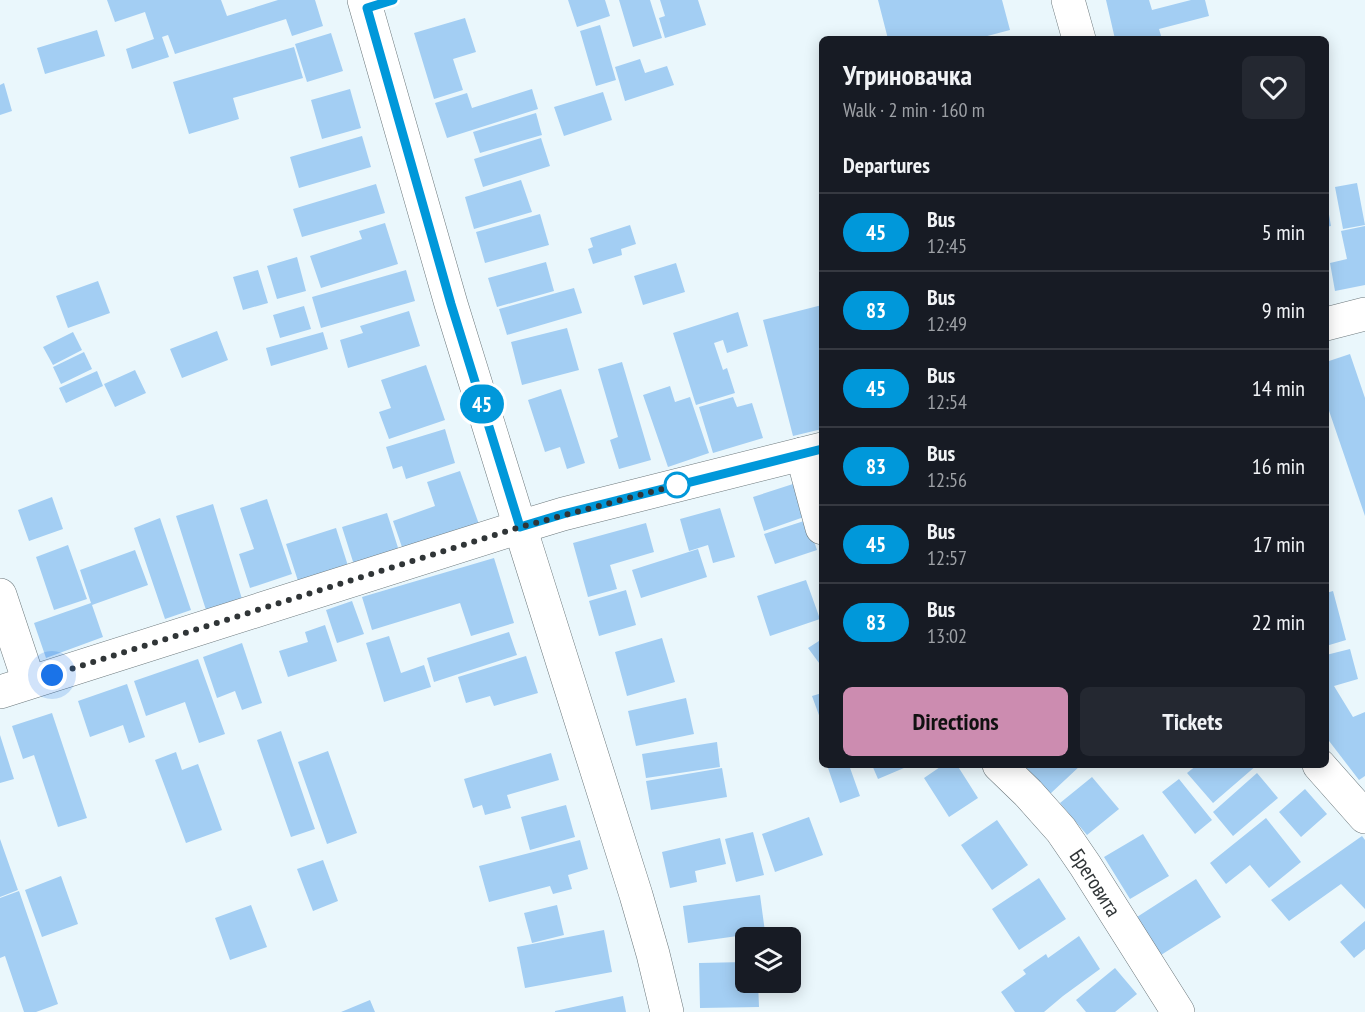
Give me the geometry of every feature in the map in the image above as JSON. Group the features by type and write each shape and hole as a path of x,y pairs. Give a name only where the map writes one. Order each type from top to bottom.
{"street":[{"path":"364,0 451,304 618,835 653,954 667,1012"},
{"path":"1068,0 1078,36"},
{"path":"1329,323 1365,314"},
{"path":"0,595 15,687 563,514 812,451 819,505"},
{"name":"Бреговита","path":"1002,768 1061,830 1178,1012"},
{"path":"1322,768 1365,817"}],"building":[{"path":"107,0 221,0 227,16 278,0 315,0 323,26 292,36 286,19 175,54 168,35 162,37 169,57 132,69 126,49 154,39 145,12 115,22"},
{"path":"568,0 605,0 610,16 577,27"},
{"path":"619,0 650,0 662,38 633,47"},
{"path":"660,0 698,0 706,25 665,38 659,18 665,16"},
{"path":"878,0 1002,0 1010,30 987,36 887,36"},
{"path":"1106,0 1149,0 1152,10 1191,0 1205,0 1209,16 1159,29 1161,36 1114,36"},
{"path":"465,18 476,52 453,59 463,90 434,99 414,33"},
{"path":"600,25 616,80 596,86 580,31"},
{"path":"97,30 105,56 45,74 37,48"},
{"path":"331,33 343,71 307,82 295,44"},
{"path":"294,47 303,78 233,98 239,119 189,134 173,82"},
{"path":"640,59 645,73 667,66 674,85 625,101 615,67"},
{"path":"4,83 12,111 0,115 0,85"},
{"path":"350,89 361,128 322,139 311,100"},
{"path":"532,89 538,109 447,138 435,103 467,93 472,108"},
{"path":"603,92 612,120 564,136 554,107"},
{"path":"536,113 542,135 480,153 473,132"},
{"path":"362,136 371,167 299,188 290,157"},
{"path":"541,138 550,166 483,187 474,159"},
{"path":"521,180 532,212 474,229 465,197"},
{"path":"1357,183 1365,225 1343,229 1335,187"},
{"path":"376,184 385,213 302,237 293,209"},
{"path":"540,214 549,245 485,263 476,232"},
{"path":"385,223 398,264 321,288 310,256 362,239 359,231"},
{"path":"630,225 636,244 621,249 622,255 593,264 588,249 593,247 590,238"},
{"path":"1365,226 1365,285 1335,291 1330,263 1347,259 1341,231"},
{"path":"297,257 306,291 277,299 267,266"},
{"path":"546,262 554,291 497,307 488,278"},
{"path":"676,263 685,292 643,305 634,276"},
{"path":"258,270 268,303 243,310 233,277"},
{"path":"406,270 415,301 321,328 312,297"},
{"path":"98,281 110,313 68,328 56,296"},
{"path":"574,288 582,313 507,335 499,309"},
{"path":"304,306 311,329 280,338 273,315"},
{"path":"819,306 819,430 793,436 763,320"},
{"path":"409,311 420,346 348,368 340,340 363,333 360,326"},
{"path":"738,312 748,346 727,353 723,340 714,343 723,370 727,368 735,393 696,405 673,333"},
{"path":"567,328 579,370 522,385 511,342"},
{"path":"217,331 228,360 182,378 170,349"},
{"path":"73,332 82,350 53,365 43,347"},
{"path":"323,332 328,349 271,366 266,348"},
{"path":"84,352 92,369 61,384 53,367"},
{"path":"1350,354 1365,398 1365,516 1329,411 1329,361"},
{"path":"622,362 651,460 619,469 610,440 618,437 598,369"},
{"path":"426,365 445,420 389,439 379,412 391,408 381,380"},
{"path":"135,370 146,393 115,407 104,384"},
{"path":"97,371 103,386 66,403 59,388"},
{"path":"670,386 675,402 690,397 709,453 668,467 643,395"},
{"path":"561,389 585,463 567,469 560,447 545,452 528,400"},
{"path":"733,397 737,407 752,403 763,438 713,453 699,407"},
{"path":"445,429 455,463 406,479 402,466 393,469 386,447"},
{"path":"460,471 480,527 404,553 393,521 435,506 427,482"},
{"path":"793,484 804,517 764,531 753,497"},
{"path":"52,497 63,529 29,541 18,510"},
{"path":"267,499 292,574 250,588 239,554 254,549 240,508"},
{"path":"213,504 242,599 206,610 176,516"},
{"path":"720,508 735,557 713,563 708,545 689,551 680,519"},
{"path":"387,513 400,554 355,568 342,527"},
{"path":"160,518 191,610 165,619 134,528"},
{"path":"807,520 817,550 775,564 764,534"},
{"path":"646,523 654,552 610,565 617,589 588,597 573,543"},
{"path":"336,528 349,569 299,584 286,544"},
{"path":"68,545 87,599 54,610 36,557"},
{"path":"698,549 707,577 641,598 632,570"},
{"path":"135,550 148,585 92,605 103,637 46,658 34,623 91,603 80,570"},
{"path":"494,558 514,623 471,636 460,603 372,630 362,597"},
{"path":"806,580 819,619 770,636 757,596"},
{"path":"626,590 636,625 599,636 589,601"},
{"path":"1333,591 1346,640 1329,645 1329,592"},
{"path":"352,601 364,634 337,643 326,610"},
{"path":"325,625 337,661 288,677 279,651 308,642 305,632"},
{"path":"509,632 517,655 434,682 427,658"},
{"path":"389,636 401,673 424,665 431,687 384,702 366,643"},
{"path":"662,638 675,682 627,696 615,652"},
{"path":"819,641 819,663 808,648"},
{"path":"242,643 262,703 242,710 235,691 217,698 203,657"},
{"path":"1350,649 1358,679 1334,686 1353,717 1365,712 1365,776 1359,780 1329,741 1329,654"},
{"path":"526,656 538,693 494,706 490,696 466,703 458,677"},
{"path":"198,659 225,734 199,743 185,702 146,716 134,681"},
{"path":"127,684 145,737 129,743 123,725 90,737 78,701"},
{"path":"819,694 819,715 812,696"},
{"path":"686,698 694,734 636,746 628,711"},
{"path":"52,713 87,818 58,827 34,755 23,759 12,726"},
{"path":"281,731 315,829 291,837 257,740"},
{"path":"0,735 14,779 0,783"},
{"path":"717,742 720,767 646,778 642,754"},
{"path":"328,751 357,833 327,844 298,762"},
{"path":"176,752 182,770 198,764 222,830 186,843 155,760"},
{"path":"551,753 559,780 507,795 511,808 485,815 482,805 473,808 464,779"},
{"path":"722,768 727,797 651,810 646,781"},
{"path":"828,768 850,768 860,796 840,803"},
{"path":"873,768 904,768 878,779"},
{"path":"939,768 959,768 978,798 949,817 924,778"},
{"path":"1026,768 1078,768 1050,794"},
{"path":"1193,768 1254,768 1213,803 1187,773"},
{"path":"1257,773 1278,798 1233,836 1213,812"},
{"path":"1092,777 1119,809 1087,835 1060,803"},
{"path":"1179,779 1212,820 1195,834 1162,792"},
{"path":"1305,789 1327,814 1301,837 1279,812"},
{"path":"566,805 575,837 530,850 521,817"},
{"path":"809,817 823,855 775,872 762,834"},
{"path":"1266,818 1301,862 1269,888 1250,865 1226,884 1210,863"},
{"path":"997,820 1028,865 992,890 961,845"},
{"path":"753,832 764,875 736,882 725,839"},
{"path":"1143,834 1169,876 1130,899 1104,857"},
{"path":"1362,836 1365,840 1365,909 1341,884 1289,921 1271,900"},
{"path":"720,838 726,864 695,871 697,882 670,888 662,852"},
{"path":"0,839 18,890 0,897"},
{"path":"580,840 588,869 568,875 572,889 553,894 550,886 489,902 479,866"},
{"path":"323,860 338,901 313,911 297,869"},
{"path":"61,876 78,924 42,937 25,890"},
{"path":"1039,878 1066,919 1019,950 992,909"},
{"path":"1196,879 1221,917 1161,955 1137,917"},
{"path":"19,891 58,1004 36,1012 24,1012 5,956 0,958 0,898"},
{"path":"760,895 764,927 735,927 735,936 688,943 683,906"},
{"path":"251,905 267,947 230,960 215,918"},
{"path":"557,905 564,935 532,943 524,913"},
{"path":"1365,921 1365,949 1354,958 1340,942"},
{"path":"604,930 612,972 525,988 517,947"},
{"path":"1079,936 1100,969 1044,1012 1015,1012 1001,992 1026,974 1023,970 1046,954 1048,958"},
{"path":"735,962 735,993 758,993 759,1007 700,1008 699,963"},
{"path":"1115,968 1137,994 1115,1012 1086,1012 1076,1000"},
{"path":"623,996 626,1012 555,1012 555,1011"},
{"path":"370,1000 375,1012 341,1012"}],"bus line":[{"name":"45","path":"393,0 367,8 451,304 520,527 563,514 819,450"}],"route":[{"path":"52,675 520,527 677,485"}]}
